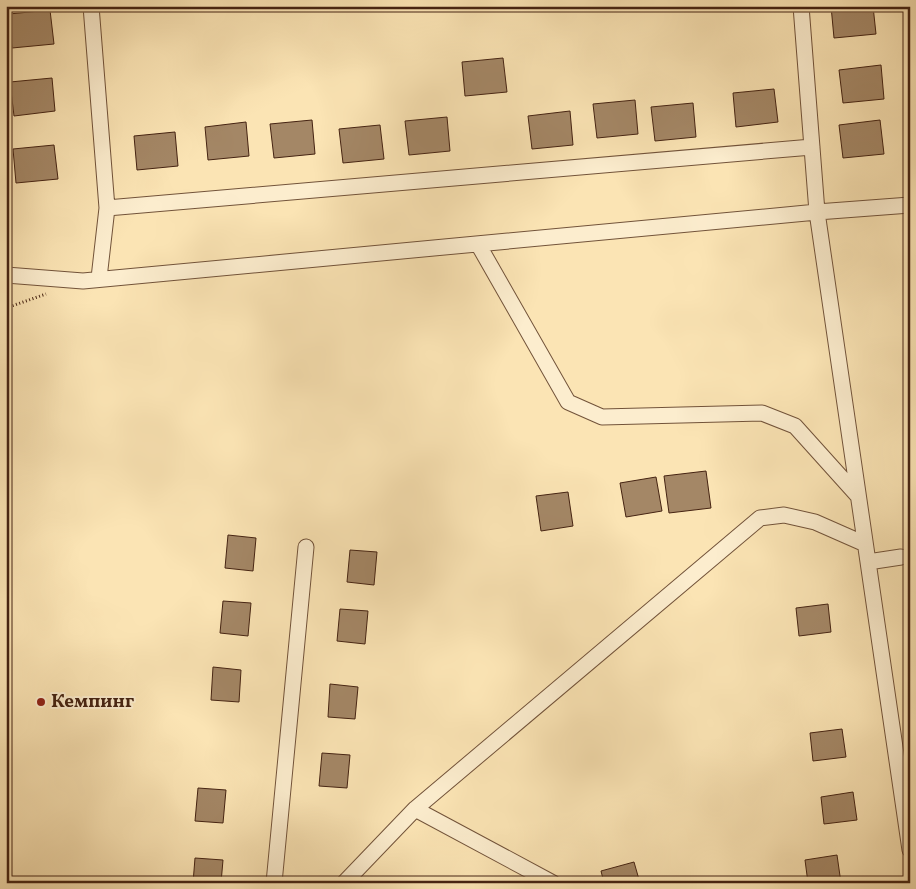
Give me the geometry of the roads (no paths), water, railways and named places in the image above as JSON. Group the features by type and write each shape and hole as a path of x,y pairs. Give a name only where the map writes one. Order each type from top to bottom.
{"street":[{"path":"91,6 107,208 99,278"},
{"path":"801,6 817,212 910,850"},
{"path":"107,208 812,147"},
{"path":"6,275 83,281 817,212 910,205"},
{"path":"478,244 568,402 602,417 762,413 795,426 858,496"},
{"path":"344,883 415,809 760,518 784,515 815,522 865,544"},
{"path":"274,883 306,547"},
{"path":"868,562 901,557"},
{"path":"415,809 553,883"}],"place":[{"name":"Кемпинг","path":"41,702"}]}
